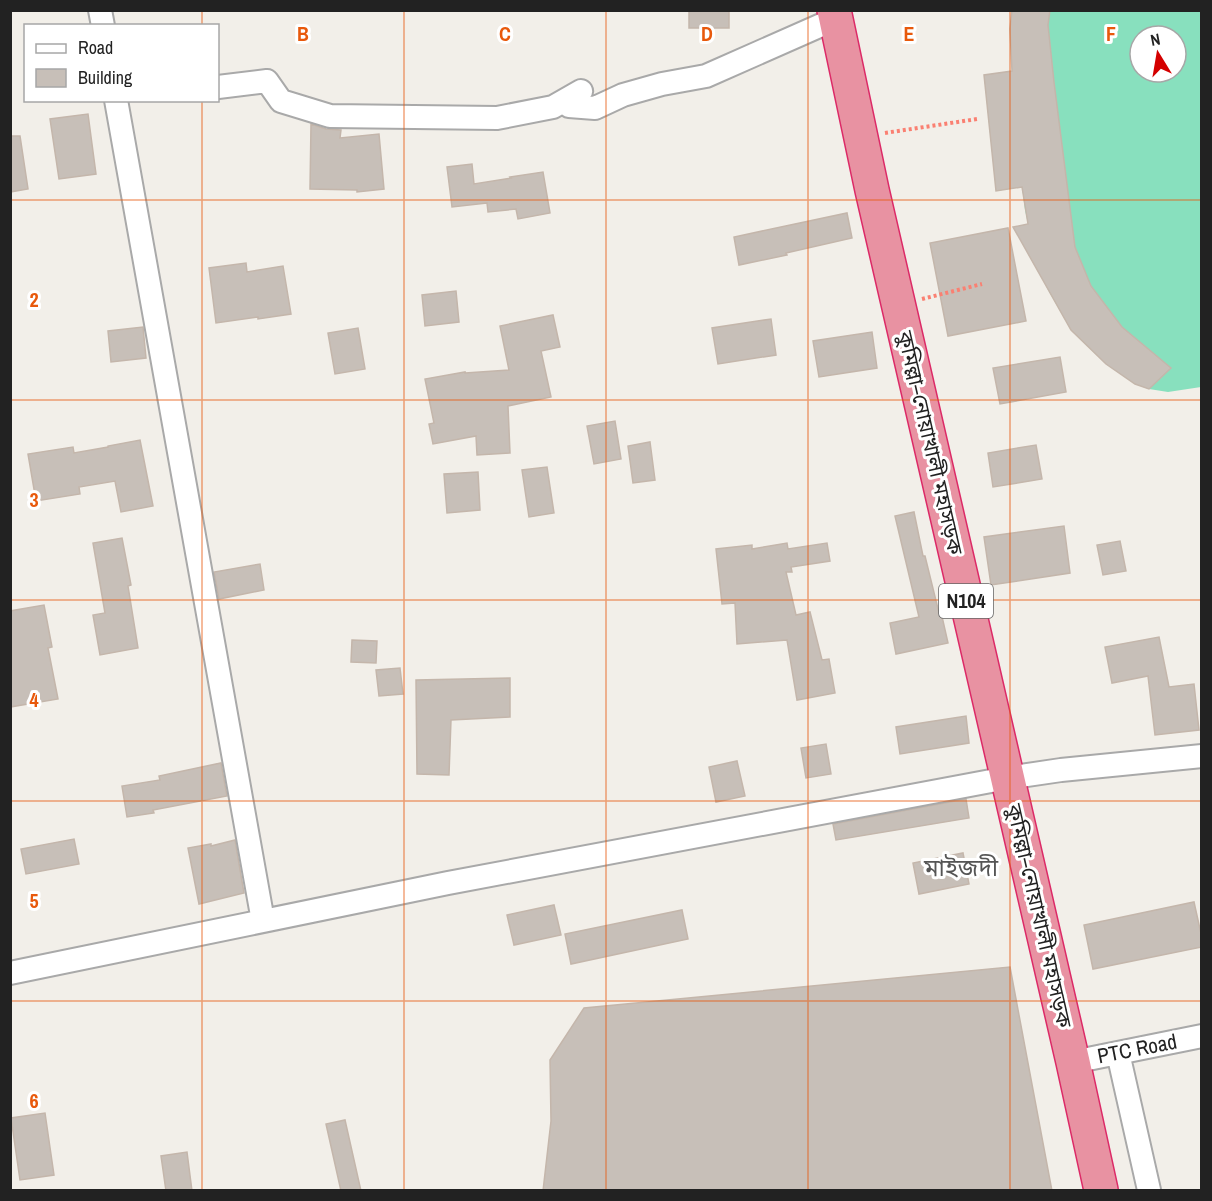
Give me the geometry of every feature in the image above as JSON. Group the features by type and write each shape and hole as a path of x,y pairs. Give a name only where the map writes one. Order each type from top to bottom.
{"highway":[{"name":"কুমিল্লা–নোয়াখালী মহাসড়ক","path":"835,15 898,304 1101,1191"}],"street":[{"path":"219,87 267,81 281,101 330,116 497,118 553,106 581,91 569,106 595,108 623,95 662,84 706,76 835,15"},
{"path":"122,102 263,921"},
{"path":"10,973 460,880 1007,778 1061,770 1202,756"},
{"name":"PTC Road","path":"1073,1062 1202,1036"},
{"path":"1118,1053 1149,1191"}],"path":[{"path":"861,137 977,119"},
{"path":"898,304 982,284"}],"green space":[{"path":"1012,11 1201,11 1201,387 1168,392 1135,384 1106,364 1071,330 1047,288 1035,257 1022,187 996,191 984,75 1012,71 1010,29"}],"building":[{"path":"689,10 729,10 729,28 689,28"},
{"path":"1012,10 1050,10 1048,25 1054,82 1075,247 1091,286 1122,327 1171,368 1149,389 1135,384 1106,364 1071,330 1013,227 1028,224 1022,187 996,191 984,75 1012,71 1010,29"},
{"path":"88,114 96,174 59,179 50,119"},
{"path":"311,124 326,129 341,130 340,138 379,134 384,189 357,192 357,190 310,189"},
{"path":"10,136 20,136 28,189 10,192"},
{"path":"472,164 474,184 543,172 550,213 518,219 516,209 488,212 487,203 452,207 447,167"},
{"path":"847,213 852,238 739,265 734,237"},
{"path":"1008,228 1026,321 948,336 930,243"},
{"path":"246,263 247,272 283,266 291,314 216,323 209,268"},
{"path":"456,291 459,322 425,326 422,295"},
{"path":"553,315 560,347 541,351 551,397 508,406 510,453 477,455 476,436 433,444 429,424 434,423 425,379 465,372 509,370 500,326"},
{"path":"771,319 776,355 718,364 712,328"},
{"path":"143,327 146,358 111,362 108,331"},
{"path":"358,328 365,369 335,374 328,333"},
{"path":"872,332 877,368 819,377 813,341"},
{"path":"1060,357 1066,392 1000,404 993,368"},
{"path":"615,421 621,459 594,464 587,426"},
{"path":"140,440 153,506 121,512 115,481 79,487 80,494 36,501 28,454 73,447 74,453"},
{"path":"650,442 655,480 633,483 628,446"},
{"path":"1036,445 1042,479 993,487 988,453"},
{"path":"547,467 554,513 529,517 522,470"},
{"path":"478,472 480,510 447,513 444,474"},
{"path":"914,512 923,556 925,556 948,643 896,654 890,623 919,617 895,516"},
{"path":"1064,526 1070,573 991,585 984,537"},
{"path":"122,538 131,585 128,586 138,648 100,655 93,615 105,613 93,543"},
{"path":"1120,541 1126,571 1103,575 1097,545"},
{"path":"787,543 788,549 827,543 830,561 791,567 792,572 786,572 796,615 810,612 822,660 829,659 835,693 797,700 787,640 737,644 735,603 722,604 716,549 752,545 752,549"},
{"path":"260,564 264,590 219,599 214,572"},
{"path":"44,605 52,647 48,648 58,699 10,707 10,611"},
{"path":"1159,637 1169,687 1194,684 1199,730 1155,735 1148,676 1112,683 1105,647"},
{"path":"352,640 377,641 376,663 351,662"},
{"path":"400,668 403,694 379,696 376,670"},
{"path":"510,678 510,717 451,720 449,775 417,774 416,680"},
{"path":"966,716 969,743 900,754 896,727"},
{"path":"826,744 831,774 806,778 801,748"},
{"path":"737,761 745,796 716,802 709,767"},
{"path":"221,763 227,796 127,817 122,786 160,780 159,776"},
{"path":"966,799 969,818 836,840 833,824"},
{"path":"74,839 79,864 26,874 21,849"},
{"path":"235,840 244,893 199,904 188,848 211,844 211,846"},
{"path":"963,853 969,884 919,894 913,863"},
{"path":"1194,902 1202,947 1093,969 1084,925"},
{"path":"554,905 561,935 514,945 507,915"},
{"path":"682,910 688,939 571,964 565,934"},
{"path":"1010,967 1052,1191 543,1191 551,1121 550,1060 584,1008"},
{"path":"45,1113 54,1175 20,1180 11,1118"},
{"path":"345,1120 361,1191 341,1191 326,1124"},
{"path":"187,1152 192,1191 166,1191 161,1156"}],"district":[{"name":"মাইজদী","path":"961,868"}]}
